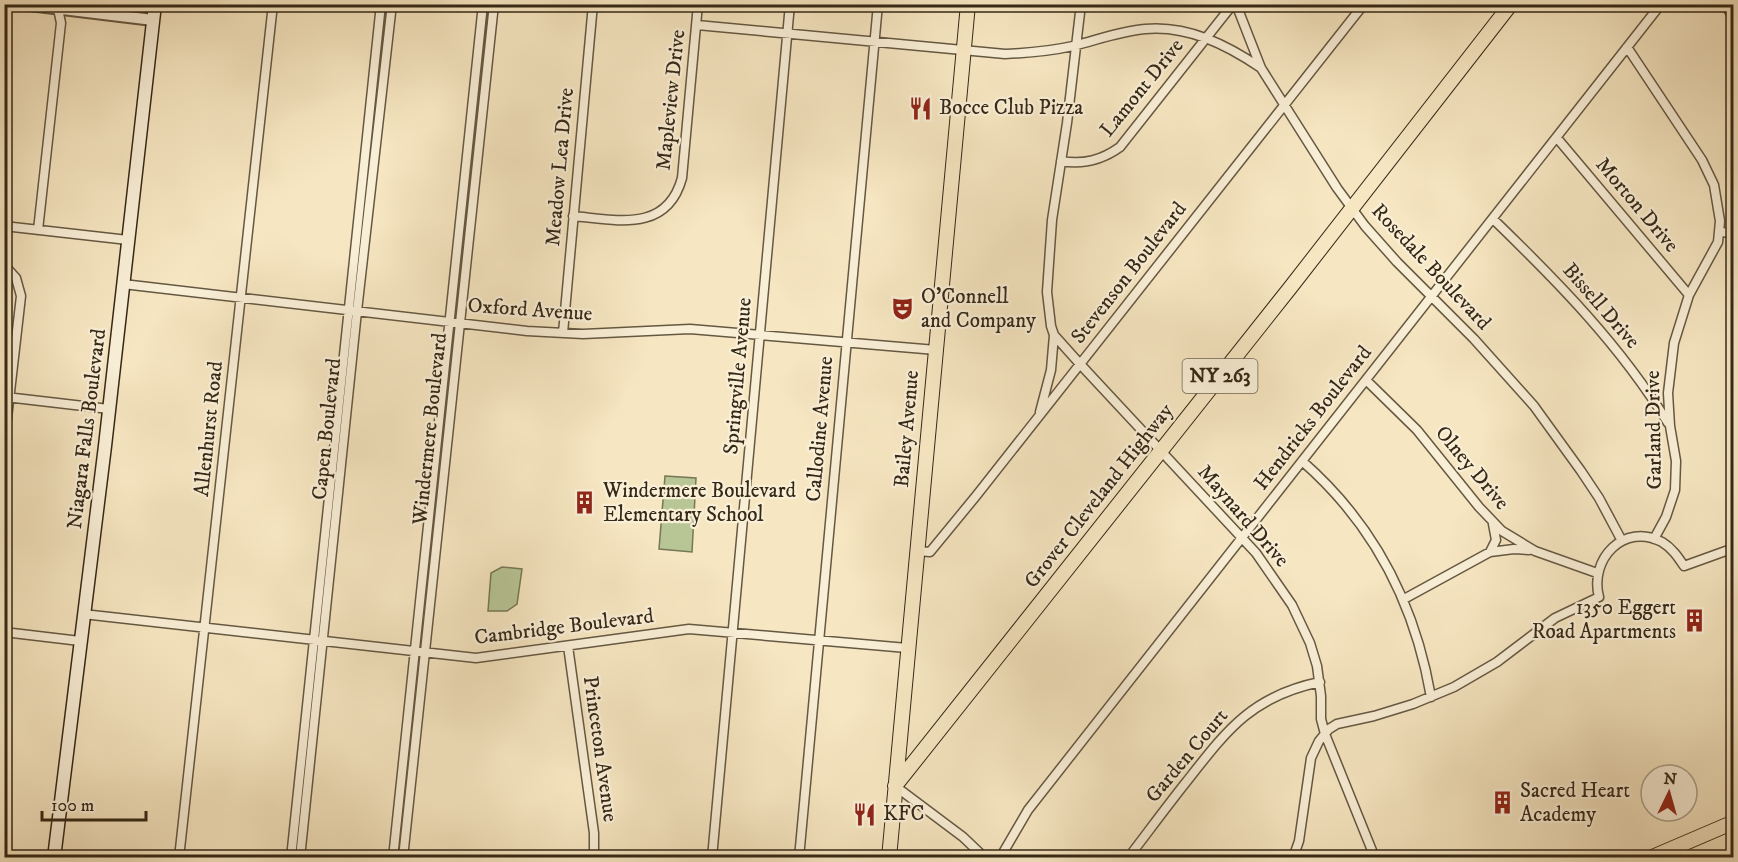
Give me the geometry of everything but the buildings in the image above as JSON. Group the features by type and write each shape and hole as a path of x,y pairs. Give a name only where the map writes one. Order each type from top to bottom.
{"main road":[{"name":"Niagara Falls Boulevard","path":"54,858 110,409 155,4"},
{"name":"Bailey Avenue","path":"889,858 968,4"},
{"name":"Grover Cleveland Highway","path":"895,786 1511,4"},
{"path":"898,743 900,748 908,754 914,754 927,747"},
{"path":"1650,858 1734,822"}],"street":[{"path":"21,4 153,20"},
{"name":"Allenhurst Road","path":"179,858 273,4"},
{"name":"Capen Boulevard","path":"291,858 318,640 353,311 381,4"},
{"name":"Capen Boulevard","path":"353,311 392,4"},
{"name":"Windermere Boulevard","path":"455,323 483,4"},
{"name":"Windermere Boulevard","path":"393,858 494,4"},
{"name":"Mapleview Drive","path":"573,216 641,220 657,214 676,194 682,178 698,4"},
{"name":"Springville Avenue","path":"712,858 790,4"},
{"name":"Callodine Avenue","path":"799,858 878,4"},
{"path":"1039,415 1051,370 1054,335 1048,309 1048,264 1081,4"},
{"name":"Lamont Drive","path":"1061,161 1091,161 1102,158 1120,147 1234,4"},
{"name":"Rosedale Boulevard","path":"1234,4 1261,68 1351,208 1381,244 1495,361 1546,422 1599,498 1622,541"},
{"name":"Stevenson Boulevard","path":"917,551 930,552 1364,4"},
{"name":"Hendricks Boulevard","path":"1000,858 1028,810 1661,4"},
{"path":"1727,4 1734,17"},
{"name":"Meadow Lea Drive","path":"563,333 592,5"},
{"path":"38,230 60,34 58,7"},
{"path":"697,26 964,52 1026,53 1077,45 1145,29 1179,31 1224,44 1261,68"},
{"path":"1627,47 1702,160 1718,199 1720,232 1734,233"},
{"name":"Morton Drive","path":"1557,138 1689,295"},
{"name":"Bissell Drive","path":"1493,219 1576,302 1617,350 1650,394 1670,426"},
{"path":"4,226 128,240"},
{"name":"Garland Drive","path":"1654,539 1666,518 1675,490 1676,460 1670,426 1668,393 1674,343 1689,295 1714,252 1720,232"},
{"path":"4,265 16,278 21,296 7,397 4,444"},
{"name":"Oxford Avenue","path":"123,284 455,323 563,333 675,329 760,334 936,350"},
{"name":"Maynard Drive","path":"1054,335 1242,538 1269,570 1292,605 1317,663 1321,719 1325,734 1375,858"},
{"name":"Olney Drive","path":"1366,380 1417,430 1491,521 1535,551 1597,573"},
{"path":"1650,394 1668,393"},
{"path":"7,397 110,409"},
{"path":"1302,461 1340,497 1382,556 1404,598 1421,647 1431,697"},
{"path":"1490,552 1496,540 1491,521"},
{"path":"1293,858 1299,841 1311,759 1319,741 1337,724 1394,711 1454,687 1497,662 1555,618 1599,597 1597,573 1609,550 1622,541 1640,537 1654,539 1669,548 1684,566 1734,548"},
{"path":"1404,598 1490,552 1514,549 1535,551"},
{"name":"Cambridge Boulevard","path":"83,614 476,658 689,629 907,648"},
{"path":"4,632 80,641"},
{"name":"Capen Boulevard","path":"300,858 318,640"},
{"name":"Princeton Avenue","path":"568,646 594,833 594,858"},
{"name":"Windermere Boulevard","path":"403,858 419,652"},
{"name":"Garden Court","path":"1128,858 1216,744 1234,725 1271,698 1286,691 1320,682"},
{"path":"895,786 963,837 985,858"}],"green space":[{"path":"384,5 387,5 372,130"},
{"path":"490,7 479,100 477,98 487,8"},
{"path":"479,111 468,204 466,202"},
{"path":"468,215 457,308 455,306"},
{"path":"455,337 444,429 442,427"},
{"path":"665,476 696,478 692,552 659,549"},
{"path":"433,541 422,632 430,542"},
{"path":"502,567 522,569 517,604 507,611 488,611 491,573"},
{"path":"416,674 419,675 408,766 406,764"},
{"path":"406,775 408,776 401,857 396,858"}],"place":[{"name":"Bocce Club Pizza","path":"921,108"},
{"name":"O’Connell and Company","path":"903,309"},
{"name":"Windermere Boulevard Elementary School","path":"585,503"},
{"name":"1350 Eggert Road Apartments","path":"1694,620"},
{"name":"Sacred Heart Academy","path":"1502,803"},
{"name":"KFC","path":"865,814"}]}
